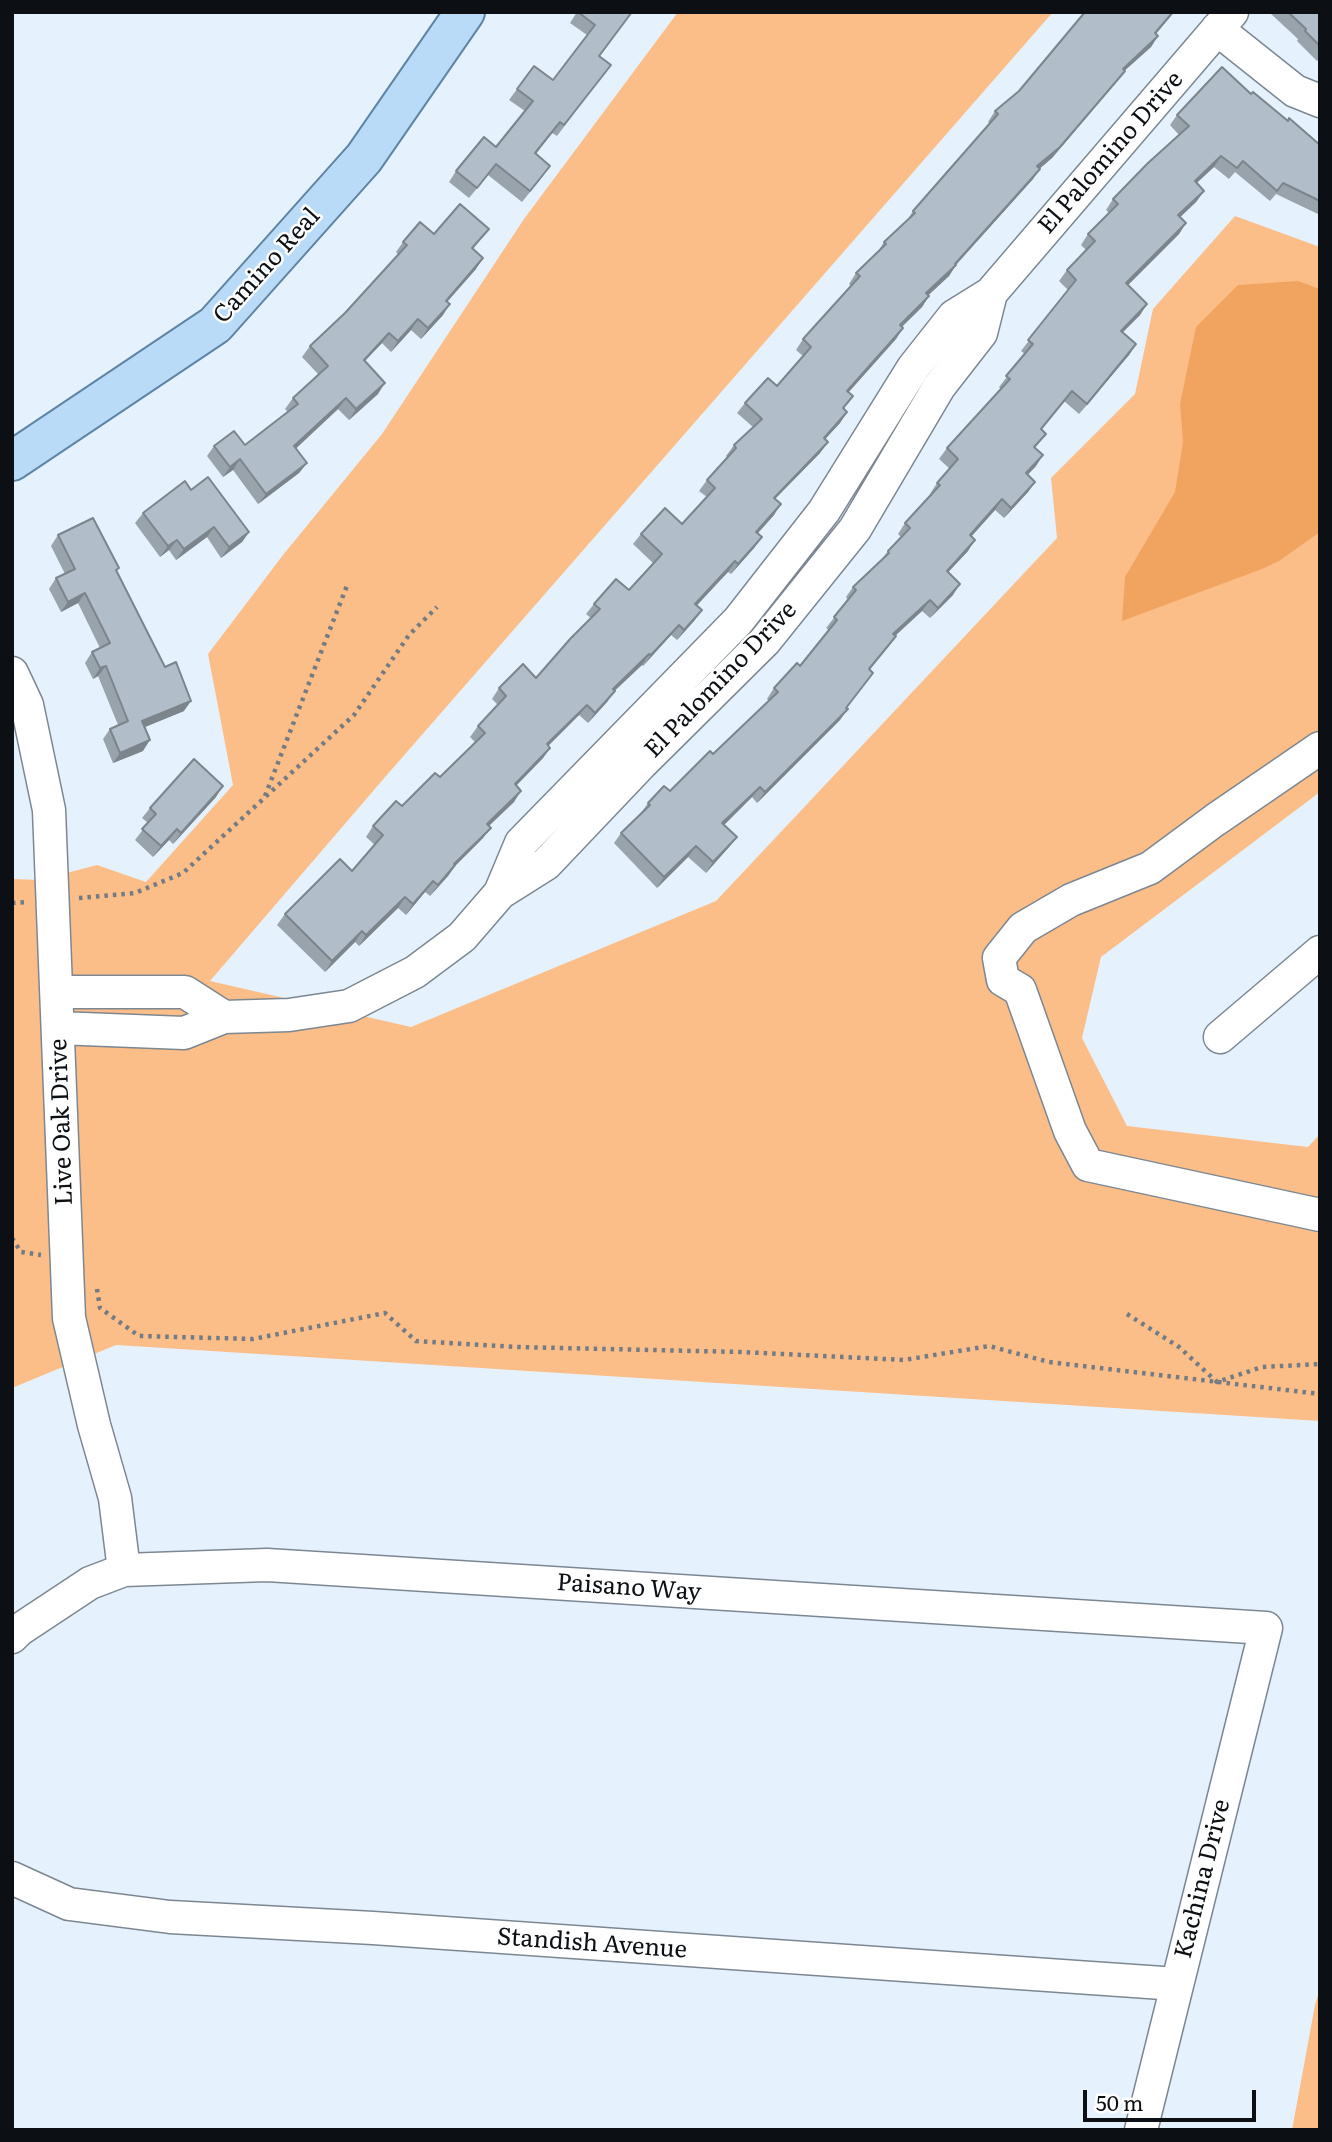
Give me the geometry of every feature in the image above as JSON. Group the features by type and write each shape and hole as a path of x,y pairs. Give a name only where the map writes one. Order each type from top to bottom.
{"main road":[{"name":"Camino Real","path":"12,461 215,325 364,158 465,12"}],"street":[{"path":"1224,21 1295,91 1320,101"},
{"name":"El Palomino Drive","path":"58,1028 184,1032 225,1017 289,1015 349,1006 415,972 462,937 500,893 521,843 738,621 824,511 913,368 954,316 991,293 1224,21"},
{"name":"Live Oak Drive","path":"12,673 27,705 49,810 69,1318 94,1425 115,1499 124,1570"},
{"path":"1320,748 1150,868 1071,901 1023,928 999,958 1003,980 1020,990 1070,1131 1088,1164 1320,1215"},
{"path":"1220,1037 1320,951"},
{"path":"57,992 185,992 225,1017"},
{"path":"163,992 163,1032"},
{"name":"Paisano Way","path":"12,1637 90,1583 124,1570 267,1565 1266,1628"},
{"name":"Kachina Drive","path":"1141,2130 1266,1628"},
{"name":"Standish Avenue","path":"12,1878 69,1904 170,1917 373,1928 1177,1984"}],"path":[{"path":"265,797 348,583"},
{"path":"12,903 135,893 183,873 354,715 408,635 437,607"},
{"path":"12,1238 21,1252 67,1259"},
{"path":"97,1286 100,1308 139,1336 253,1339 385,1313 416,1341 904,1360 989,1346 1049,1362 1320,1394"},
{"path":"1127,1314 1180,1347 1217,1382"},
{"path":"1217,1382 1262,1367 1320,1364"}],"shaded area":[{"path":"678,12 1053,12 210,981 411,1027 716,901 1057,538 1051,478 1135,394 1153,309 1235,216 1320,247 1320,792 1101,957 1082,1038 1127,1126 1308,1147 1320,1134 1320,1421 116,1345 12,1388 12,879 40,880 97,865 146,882 233,785 208,654 283,555 382,434 524,219"},
{"path":"1298,281 1320,289 1320,532 1279,561 1262,569 1122,621 1125,577 1175,492 1183,442 1180,404 1196,327 1238,285"},
{"path":"1320,1988 1320,2130 1292,2130 1315,2005"}],"building":[{"path":"578,12 632,12 599,56 611,65 564,125 560,122 535,153 550,166 530,191 496,164 477,188 456,171 484,137 496,147 533,101 517,89 534,66 553,80 595,25"},
{"path":"1085,12 1173,12 1155,33 1158,36 1123,69 1125,71 1060,147 1037,166 1040,169 956,265 926,293 929,296 900,325 903,328 847,391 853,396 843,408 847,412 824,438 828,442 774,498 781,504 756,532 762,537 738,564 735,561 695,604 702,610 684,630 679,625 613,689 615,691 595,713 587,705 547,744 550,748 515,784 521,791 487,824 491,828 454,864 438,885 433,881 413,904 405,897 366,935 362,931 332,961 285,914 340,859 352,871 383,835 373,826 396,801 402,806 435,773 440,777 485,733 478,726 506,696 499,688 523,664 536,678 600,609 594,604 616,579 629,590 662,554 641,534 665,508 682,524 715,488 707,480 736,448 734,445 762,419 745,403 768,378 777,386 811,347 803,339 860,276 856,273 915,213 913,211 998,114 995,111 1019,91"},
{"path":"1288,12 1320,12 1320,46 1306,29"},
{"path":"1222,67 1251,94 1253,92 1288,121 1289,118 1320,145 1320,201 1283,183 1277,191 1243,161 1237,168 1221,156 1195,181 1204,191 1178,215 1186,223 1126,283 1147,304 1121,331 1136,344 1087,404 1072,391 1041,429 1046,434 1034,447 1043,455 1026,473 1035,482 1011,508 1002,499 970,535 975,540 947,571 960,584 938,608 930,600 893,634 896,636 869,669 873,673 846,708 848,709 765,792 760,787 722,823 737,837 713,862 696,846 664,877 621,833 650,805 648,803 664,786 670,791 710,751 713,754 778,692 774,688 797,663 800,666 837,620 834,617 856,590 853,587 889,553 910,528 905,523 940,485 937,483 958,459 947,448 1010,379 1006,376 1033,344 1028,340 1076,280 1067,270 1095,241 1088,234 1118,204 1113,199 1189,126 1177,115"},
{"path":"460,204 489,229 472,248 483,258 446,301 450,304 428,328 418,319 398,341 389,333 364,360 385,383 356,409 346,398 294,446 307,463 266,494 240,459 230,467 214,446 234,431 245,445 298,404 293,398 328,366 310,346 345,313 407,245 403,242 420,222 434,234"},
{"path":"208,477 249,532 229,547 214,527 184,549 177,540 168,546 143,513 185,481 191,490"},
{"path":"93,518 165,667 176,662 191,701 142,721 150,740 120,753 110,729 128,721 106,666 100,668 92,652 110,643 85,593 68,602 56,578 75,569 58,535"},
{"path":"194,759 223,786 181,833 177,829 161,846 142,829 156,814 150,808"}]}
